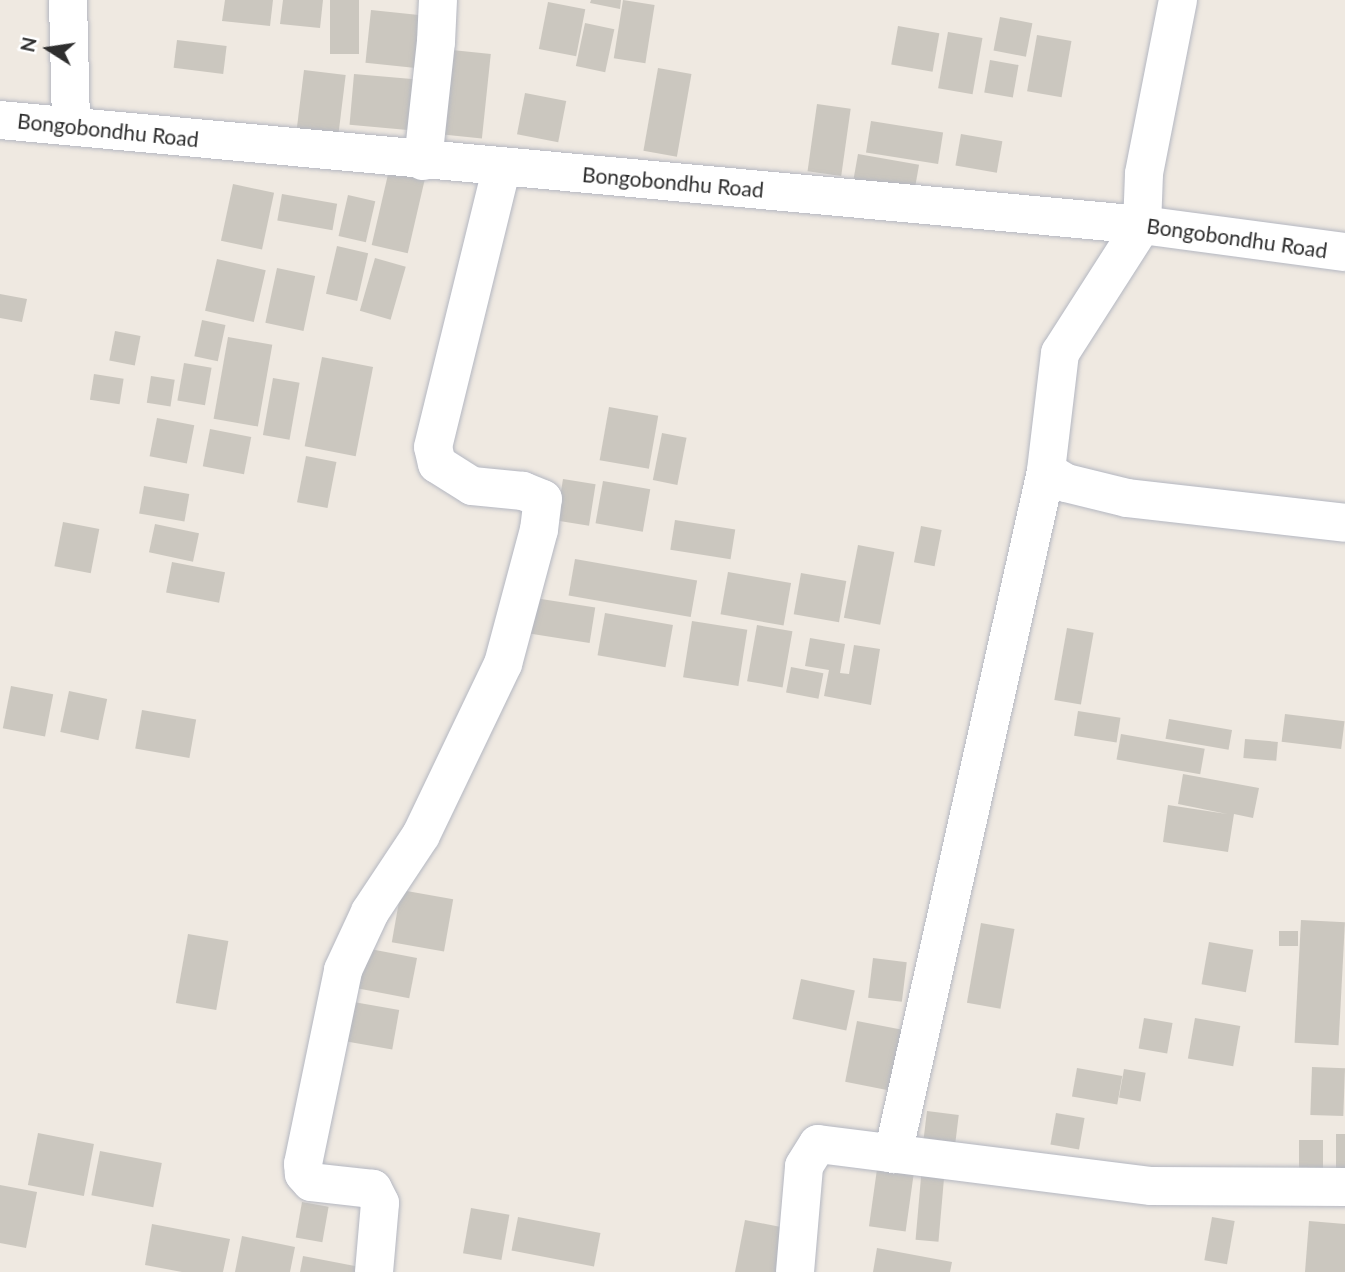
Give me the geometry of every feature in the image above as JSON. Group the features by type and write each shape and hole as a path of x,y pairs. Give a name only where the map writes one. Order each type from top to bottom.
{"street":[{"path":"68,0 71,126"},
{"path":"423,161 438,0"},
{"path":"892,1154 1046,471 1060,353 1142,225 1144,174 1178,0"},
{"name":"Bongobondhu Road","path":"0,120 1142,225 1345,252"},
{"path":"374,1272 380,1203 373,1189 310,1182 304,1174 303,1164 343,970 370,912 421,835 503,664 539,530 543,499 523,491 472,486 437,464 433,447 502,167"},
{"path":"1046,471 1066,483 1127,498 1345,523"},
{"path":"795,1272 804,1166 818,1144 1151,1186 1345,1187"}],"building":[{"path":"225,0 273,0 270,26 222,21"},
{"path":"283,0 323,0 320,28 280,24"},
{"path":"330,0 359,0 359,54 330,54"},
{"path":"591,0 621,0 620,9 590,3"},
{"path":"623,0 655,5 645,63 614,58"},
{"path":"548,2 585,9 576,56 539,49"},
{"path":"371,10 424,16 418,68 365,63"},
{"path":"1000,17 1032,23 1026,57 994,50"},
{"path":"585,23 614,29 605,72 576,66"},
{"path":"898,26 939,33 933,72 891,64"},
{"path":"948,32 982,38 973,94 938,88"},
{"path":"1037,35 1071,41 1062,97 1027,91"},
{"path":"177,40 227,46 223,74 174,68"},
{"path":"452,50 491,54 482,139 443,135"},
{"path":"990,60 1019,65 1013,98 984,92"},
{"path":"658,68 691,74 677,157 643,151"},
{"path":"304,70 346,75 338,138 296,133"},
{"path":"354,74 418,80 413,130 350,125"},
{"path":"525,93 566,101 558,142 517,134"},
{"path":"817,104 851,109 841,176 808,171"},
{"path":"871,121 943,132 938,164 866,153"},
{"path":"961,134 1002,141 997,173 955,166"},
{"path":"858,154 919,165 914,191 853,181"},
{"path":"389,170 425,178 408,253 372,245"},
{"path":"233,184 274,193 262,249 221,241"},
{"path":"282,194 337,204 332,230 277,221"},
{"path":"348,195 375,201 366,242 339,236"},
{"path":"337,246 368,253 357,301 326,294"},
{"path":"375,258 406,267 391,320 360,311"},
{"path":"217,259 266,270 254,322 205,311"},
{"path":"277,268 315,276 304,331 265,323"},
{"path":"0,294 27,299 22,322 0,318"},
{"path":"202,320 225,325 218,361 194,356"},
{"path":"115,331 141,336 135,365 109,360"},
{"path":"228,337 272,345 258,427 214,419"},
{"path":"322,357 373,367 356,456 305,446"},
{"path":"184,363 212,368 205,405 177,400"},
{"path":"94,374 124,379 120,404 90,400"},
{"path":"151,376 175,380 170,406 147,403"},
{"path":"273,378 300,383 290,440 263,435"},
{"path":"609,407 658,416 649,469 600,460"},
{"path":"157,418 194,425 187,464 150,456"},
{"path":"210,429 251,437 244,474 203,466"},
{"path":"662,433 687,438 677,485 653,480"},
{"path":"306,456 336,462 327,508 297,502"},
{"path":"563,479 596,484 589,526 556,520"},
{"path":"603,481 650,489 643,532 596,523"},
{"path":"144,486 189,494 184,522 139,514"},
{"path":"675,520 735,530 731,559 670,550"},
{"path":"63,522 99,529 91,573 54,566"},
{"path":"155,524 199,533 193,562 149,552"},
{"path":"921,526 942,530 935,566 914,562"},
{"path":"858,545 894,552 880,625 844,618"},
{"path":"575,559 697,581 691,617 569,595"},
{"path":"172,562 225,572 219,603 166,592"},
{"path":"728,572 791,583 784,625 721,614"},
{"path":"801,573 846,581 839,622 794,614"},
{"path":"535,598 595,608 590,643 529,634"},
{"path":"605,613 673,625 665,667 598,655"},
{"path":"692,621 747,630 738,686 683,677"},
{"path":"757,625 792,631 783,687 747,681"},
{"path":"1067,628 1094,633 1081,705 1054,700"},
{"path":"810,638 845,644 840,673 849,674 854,645 880,649 871,705 824,696 829,670 805,666"},
{"path":"791,667 823,673 818,699 786,693"},
{"path":"11,686 53,694 45,736 3,728"},
{"path":"69,691 107,699 98,740 60,732"},
{"path":"142,710 196,720 189,758 135,748"},
{"path":"1078,711 1120,718 1117,742 1074,736"},
{"path":"1285,714 1345,721 1341,749 1282,742"},
{"path":"1169,719 1232,730 1229,750 1166,739"},
{"path":"1121,734 1205,749 1200,774 1116,760"},
{"path":"1245,739 1278,742 1276,761 1243,758"},
{"path":"1183,774 1259,788 1253,818 1234,814 1228,852 1163,842 1168,805 1227,814 1178,804"},
{"path":"401,890 453,899 444,951 392,942"},
{"path":"1301,920 1345,922 1339,1045 1295,1043"},
{"path":"981,923 1014,929 1000,1009 967,1003"},
{"path":"1279,931 1298,931 1298,946 1279,946"},
{"path":"188,934 228,941 216,1010 176,1003"},
{"path":"1209,942 1253,950 1246,992 1202,984"},
{"path":"365,948 417,958 409,998 357,988"},
{"path":"873,958 907,962 902,1002 868,998"},
{"path":"801,979 855,990 846,1031 792,1019"},
{"path":"348,1001 399,1010 392,1049 341,1040"},
{"path":"1144,1018 1173,1023 1167,1054 1139,1049"},
{"path":"1195,1018 1240,1026 1233,1066 1188,1058"},
{"path":"857,1021 914,1032 902,1093 845,1082"},
{"path":"1312,1067 1345,1068 1343,1116 1310,1115"},
{"path":"1077,1068 1122,1076 1117,1105 1072,1097"},
{"path":"1124,1069 1146,1073 1141,1101 1119,1098"},
{"path":"927,1111 959,1115 954,1156 922,1152"},
{"path":"1056,1113 1085,1118 1079,1150 1050,1145"},
{"path":"38,1133 94,1144 84,1196 28,1185"},
{"path":"1336,1134 1345,1134 1345,1176 1336,1176"},
{"path":"1299,1140 1323,1140 1323,1176 1299,1176"},
{"path":"100,1151 162,1163 153,1207 91,1195"},
{"path":"879,1155 916,1160 906,1231 869,1226"},
{"path":"922,1166 945,1168 938,1242 916,1240"},
{"path":"0,1185 37,1192 26,1248 0,1243"},
{"path":"302,1202 329,1207 322,1242 296,1237"},
{"path":"471,1208 509,1215 501,1260 463,1253"},
{"path":"518,1217 600,1233 594,1266 512,1250"},
{"path":"1212,1217 1235,1221 1227,1264 1204,1260"},
{"path":"745,1220 796,1230 788,1272 735,1272"},
{"path":"1309,1221 1345,1224 1345,1272 1305,1272"},
{"path":"152,1224 230,1239 223,1272 182,1272 145,1265"},
{"path":"242,1236 295,1247 290,1272 235,1272"},
{"path":"877,1248 952,1262 950,1272 873,1272"},
{"path":"303,1256 360,1267 359,1272 300,1272"}]}
